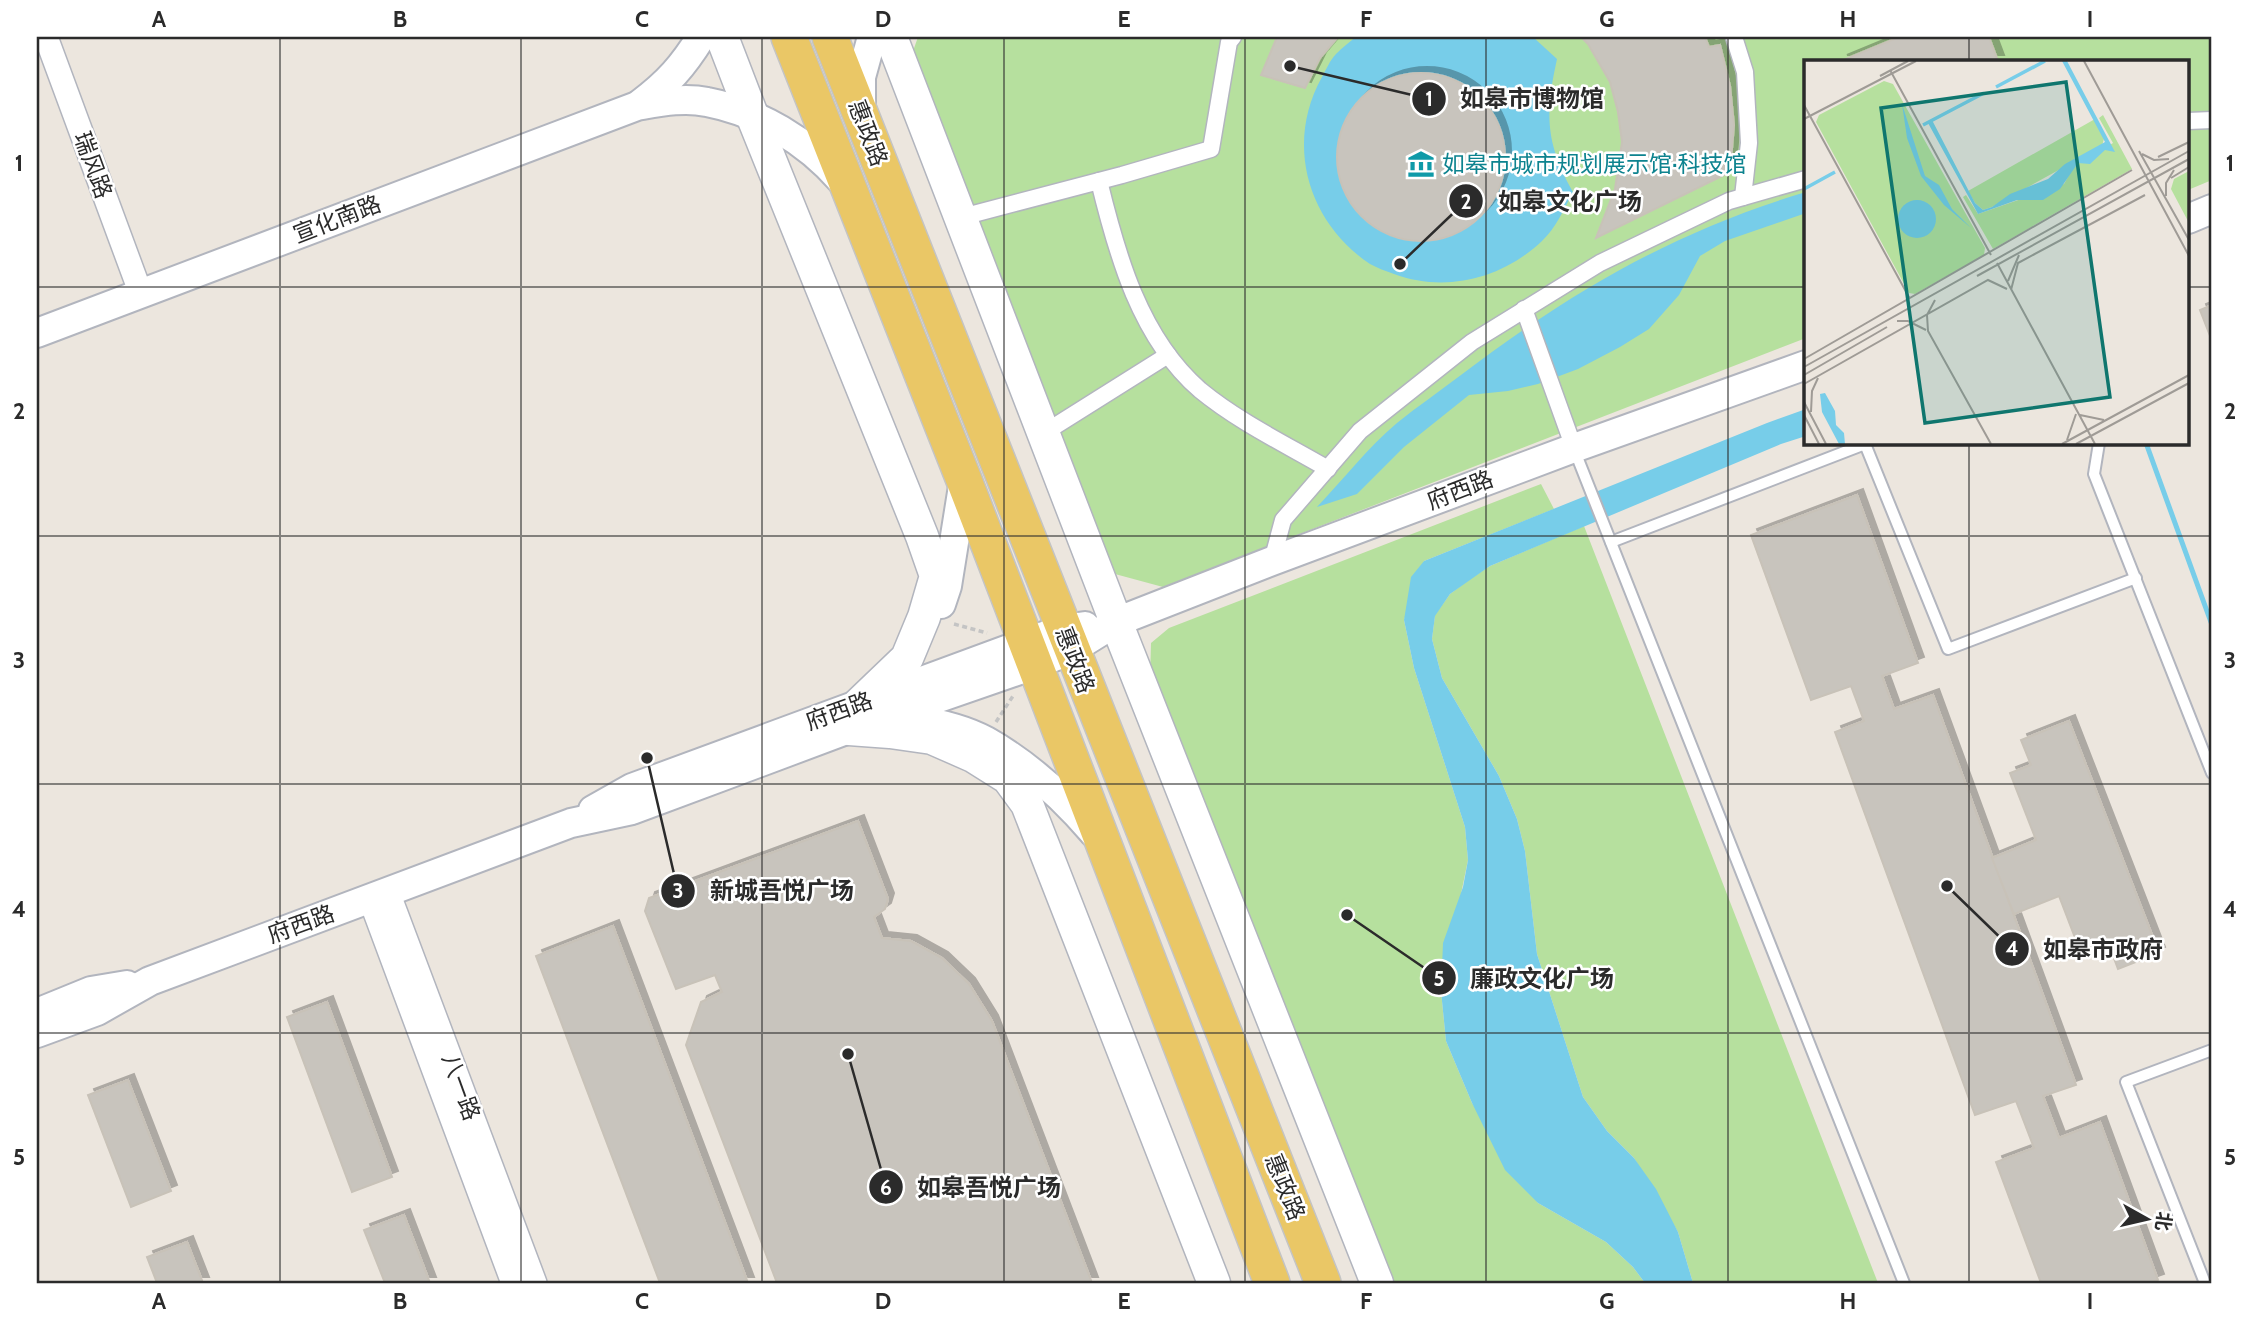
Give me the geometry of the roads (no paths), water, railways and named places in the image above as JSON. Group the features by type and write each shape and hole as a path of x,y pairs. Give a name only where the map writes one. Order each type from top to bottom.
{"main road":[{"path":"722,37 936,576 924,617 907,659 854,717 890,732 932,738 973,757 1007,778 1027,804 1214,1283"},
{"name":"惠政路","path":"789,37 964,480 1272,1283"},
{"name":"惠政路","path":"830,37 1323,1283"},
{"path":"891,37 1116,622 1377,1283"}],"street":[{"name":"瑞风路","path":"46,37 141,294"},
{"path":"637,106 667,84 687,61 701,37"},
{"path":"861,115 861,77 872,37"},
{"path":"962,217 1211,149 1233,37"},
{"path":"1734,37 1745,72 1749,143 1743,197"},
{"path":"637,106 670,100 706,101 751,115 789,134 821,157 848,187"},
{"name":"宣化南路","path":"37,333 637,106"},
{"path":"2190,121 2212,120"},
{"path":"1272,561 1283,520 1360,431 1472,342 1600,264 1729,201 1804,180"},
{"path":"1099,181 1116,251 1143,314 1168,355 1200,389 1220,404 1252,426 1328,469"},
{"path":"2190,218 2212,209"},
{"path":"1524,309 1574,448"},
{"path":"1044,433 1168,355"},
{"name":"府西路","path":"37,1033 97,1011 150,981 571,823 632,788 854,717 1030,654 1574,448 1804,366"},
{"path":"964,480 947,586 936,619 917,660 890,704 984,740 1062,798 1100,839"},
{"name":"八一路","path":"379,895 513,1283"},
{"name":"八一路","path":"379,895 535,1283"},
{"name":"府西路","path":"37,1013 92,992 150,981"}],"lane":[{"path":"1611,542 1863,444"},
{"path":"1866,444 1948,649 2136,578"},
{"path":"2099,444 2094,474 2212,774"},
{"path":"1574,448 1904,1283"},
{"path":"2205,1283 2126,1082 2212,1050"}],"water":[{"path":"1356,37 1533,37 1557,59 1550,96 1550,127 1557,158 1573,192 1556,224 1542,241 1509,265 1472,279 1453,282 1413,280 1394,274 1370,264 1348,247 1317,204 1308,180 1304,154 1305,128 1311,102 1322,77 1336,54"},
{"path":"1804,193 1804,214 1725,241 1700,256 1679,295 1649,329 1578,369 1538,384 1508,391 1469,395 1404,447 1357,494 1317,507 1386,432 1543,317 1625,267 1668,245 1758,208"},
{"path":"1804,410 1804,437 1490,566 1450,594 1435,616 1432,639 1442,678 1499,776 1517,819 1525,851 1537,954 1583,1097 1607,1131 1634,1158 1656,1189 1678,1232 1693,1283 1645,1283 1633,1267 1606,1242 1538,1203 1505,1170 1472,1103 1446,1041 1441,991 1443,943 1463,887 1468,860 1465,827 1414,668 1404,620 1411,577 1424,561"}],"waterway":[{"path":"2146,444 2212,625"}],"place":[{"name":"如皋市博物馆","path":"1290,66"},
{"name":"如皋市城市规划展示馆·科技馆","path":"1421,164"},
{"name":"如皋文化广场","path":"1400,264"},
{"name":"新城吾悦广场","path":"647,758"},
{"name":"如皋市政府","path":"1947,886"},
{"name":"廉政文化广场","path":"1347,915"},
{"name":"如皋吾悦广场","path":"848,1054"}]}
